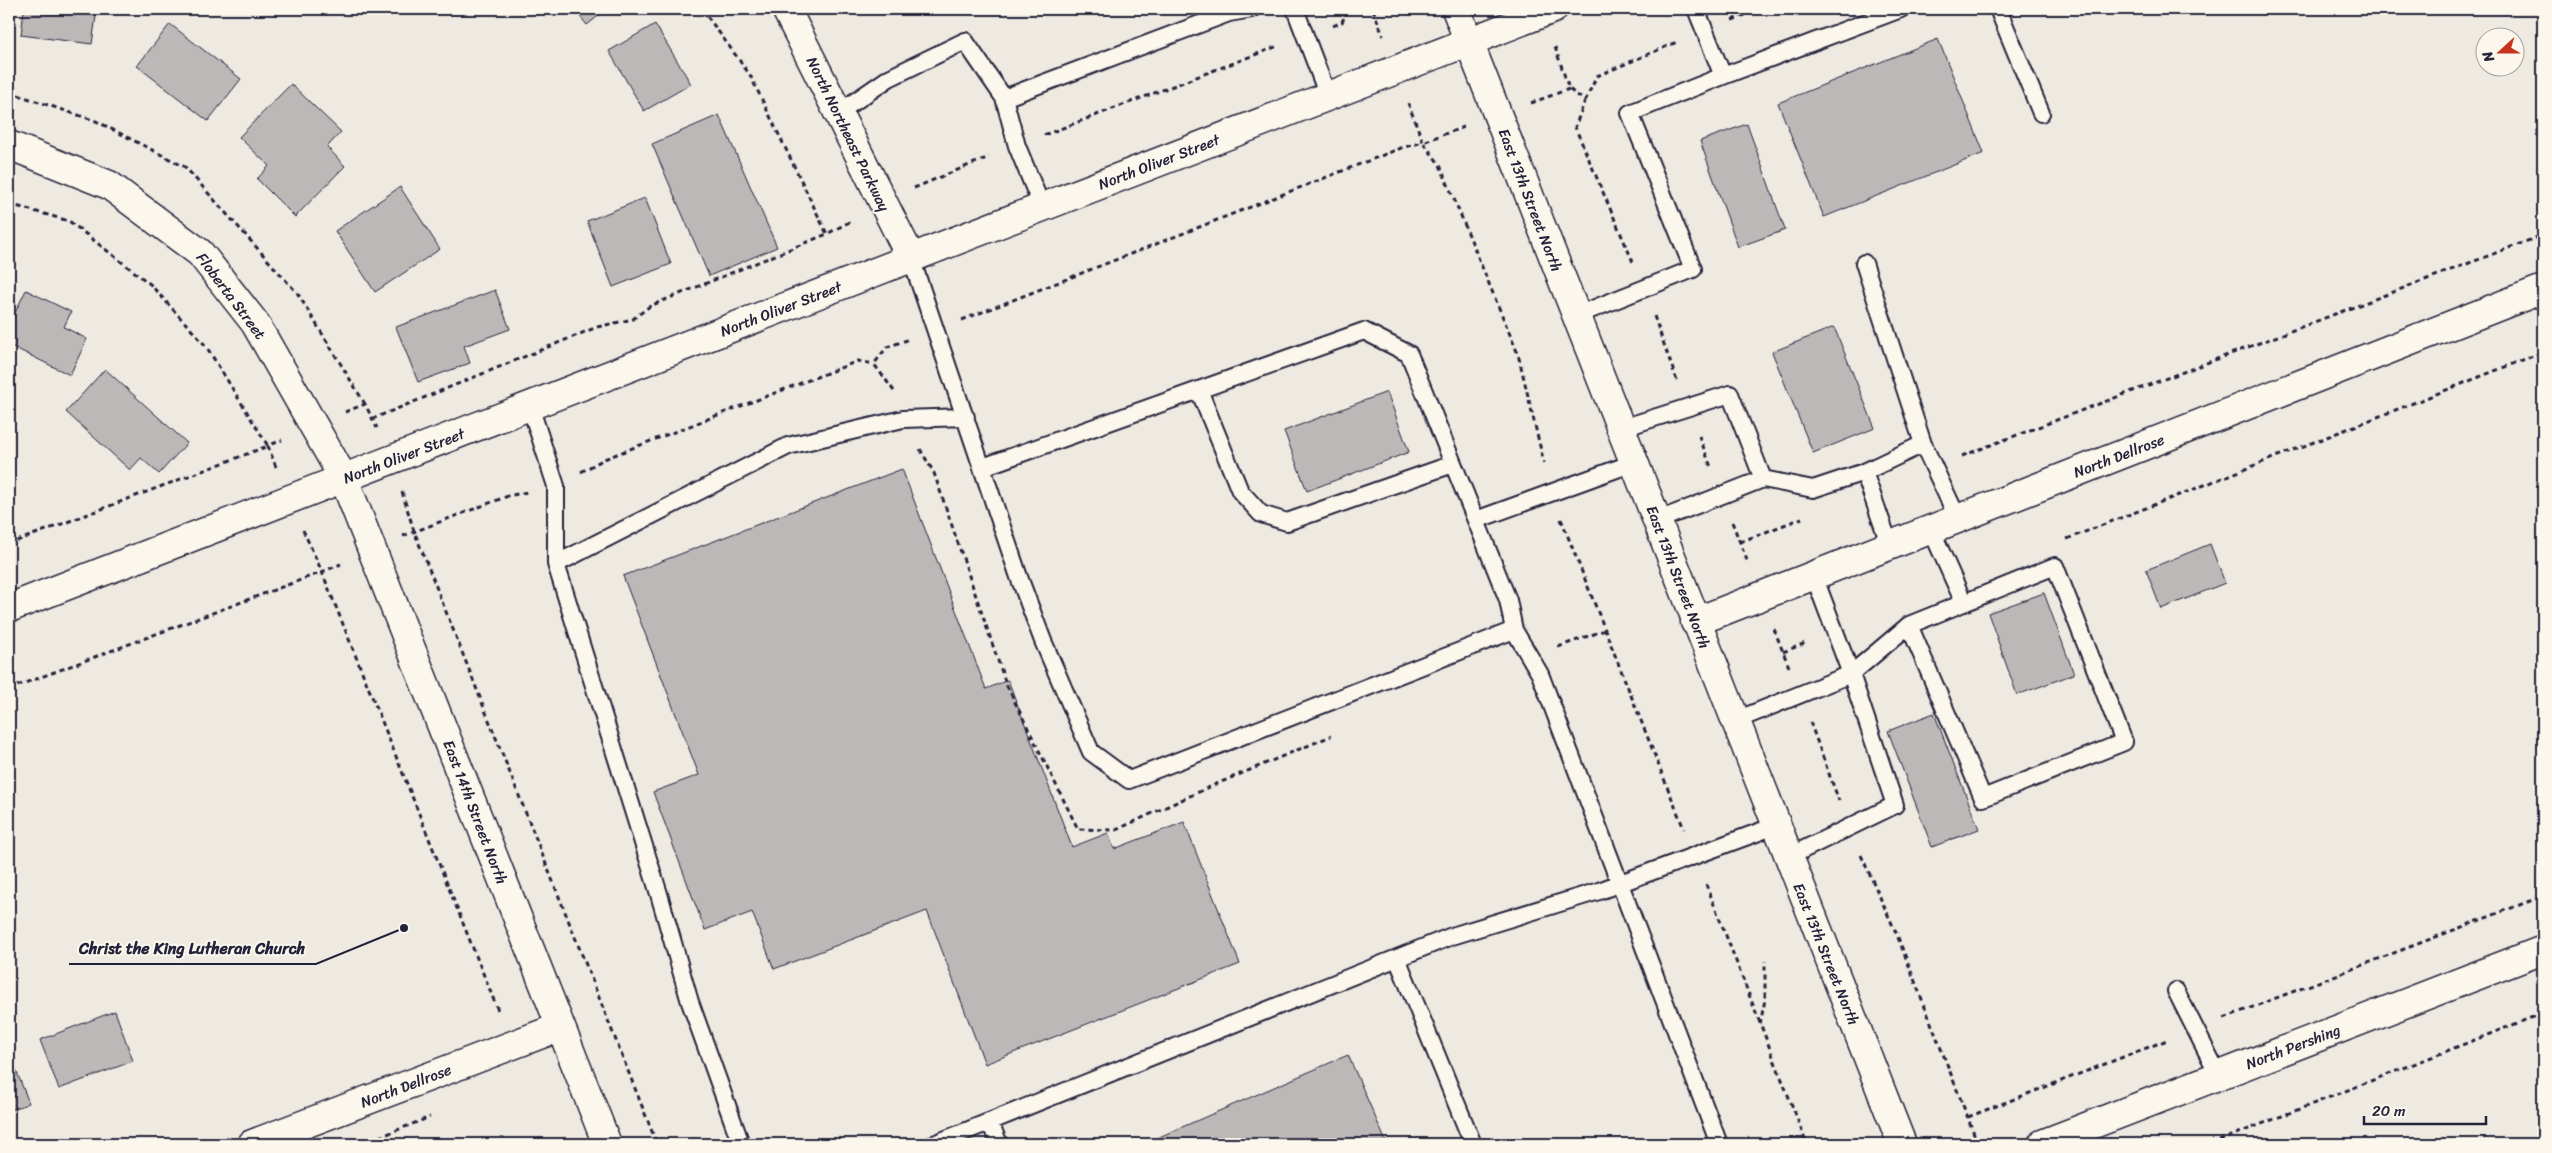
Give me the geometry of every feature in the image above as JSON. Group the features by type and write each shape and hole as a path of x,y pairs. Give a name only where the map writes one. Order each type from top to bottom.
{"street":[{"name":"North Northeast Parkway","path":"786,9 911,258"},
{"name":"East 13th Street North","path":"1456,9 1775,826 1902,1144"},
{"name":"North Oliver Street","path":"9,608 1553,9"},
{"name":"Floberta Street","path":"9,145 109,185 200,252 255,323 344,479"},
{"name":"North Dellrose","path":"1695,622 2543,289"},
{"name":"East 14th Street North","path":"344,479 607,1144"},
{"name":"North Pershing","path":"2042,1144 2543,950"},
{"name":"North Dellrose","path":"252,1144 560,1027"}],"lane":[{"path":"1004,98 1229,13 1252,9"},
{"path":"1295,9 1328,96"},
{"path":"1696,9 1723,76"},
{"path":"1575,316 1692,269 1630,113 1902,9"},
{"path":"1998,9 2041,114"},
{"path":"838,112 889,78 965,41 1004,98 1017,146 1042,208"},
{"path":"911,258 1019,577 1091,752 1129,780 1514,630"},
{"path":"1864,263 1923,444 1958,519"},
{"path":"983,466 1364,331 1409,354 1508,600 1514,630 1540,674 1719,1144"},
{"path":"1199,390 1240,491 1261,514 1287,522 1453,464"},
{"path":"1620,429 1730,394 1763,479"},
{"path":"530,406 556,486 556,564 656,885 690,1002 741,1144"},
{"path":"556,564 788,446 903,419 966,417"},
{"path":"1656,521 1763,479 1813,489 1864,472 1923,444"},
{"path":"1476,520 1633,463"},
{"path":"1864,472 1890,546"},
{"path":"1931,529 1964,603"},
{"path":"1734,721 1851,674 1909,625 2055,566 2124,742 1984,798 1909,625"},
{"path":"1788,858 1895,805 1851,674 1814,576"},
{"path":"934,1144 1452,936 1619,883 1775,826"},
{"path":"1397,958 1473,1144"},
{"path":"2176,991 2219,1076"},
{"path":"990,1122 999,1144"}],"path":[{"path":"702,9 750,75 826,234"},
{"path":"1585,101 1597,76 1761,9"},
{"path":"874,364 888,347 936,331 1392,152 1569,89"},
{"path":"1423,142 1440,165 1518,354 1550,493 1695,855 1807,1144"},
{"path":"9,204 69,221 150,284 206,346 268,446 9,544"},
{"path":"1934,467 2543,235"},
{"path":"2066,540 2543,352"},
{"path":"657,1144 414,531 508,496 556,486 604,459 858,361 874,364 893,388 903,419 934,473 1006,684 1078,829 1116,830 1214,784 1338,733"},
{"path":"1740,542 1810,515"},
{"path":"9,689 322,572 512,1046"},
{"path":"1530,656 1605,630"},
{"path":"1783,652 1835,631"},
{"path":"1968,1117 2543,896"},
{"path":"1760,1024 1766,1000 1765,961"},
{"path":"2211,1144 2543,1013"},
{"path":"362,1144 434,1115"}],"building":[{"path":"24,9 97,9 92,44 21,35"},
{"path":"574,9 607,9 587,25"},
{"path":"170,24 241,79 208,121 137,66"},
{"path":"655,24 691,84 644,111 609,51"},
{"path":"1938,39 1984,153 1824,217 1778,103"},
{"path":"291,84 341,132 327,147 345,166 295,217 257,179 269,166 239,137"},
{"path":"719,115 777,247 709,276 652,144"},
{"path":"1747,124 1785,230 1738,247 1700,141"},
{"path":"400,187 440,249 375,292 335,231"},
{"path":"645,198 671,264 613,287 587,221"},
{"path":"26,290 71,312 64,327 87,339 70,375 9,345 9,325"},
{"path":"495,290 510,329 464,346 470,363 418,382 396,327"},
{"path":"1834,327 1875,428 1813,453 1772,352"},
{"path":"105,369 187,443 159,474 141,458 130,470 66,412"},
{"path":"1387,392 1409,452 1307,491 1284,431"},
{"path":"902,469 986,689 1008,680 1072,847 1108,833 1114,849 1184,822 1240,964 985,1064 927,911 774,969 752,912 705,930 653,792 699,775 623,576"},
{"path":"2210,544 2225,583 2161,609 2146,570"},
{"path":"2044,593 2074,674 2017,695 1988,613"},
{"path":"1934,713 1979,829 1932,847 1888,731"},
{"path":"115,1011 133,1061 59,1089 40,1040"},
{"path":"9,1052 29,1103 9,1111"},
{"path":"1348,1055 1387,1144 1143,1144"}],"place":[{"name":"Christ the King Lutheran Church","path":"404,928"}]}
